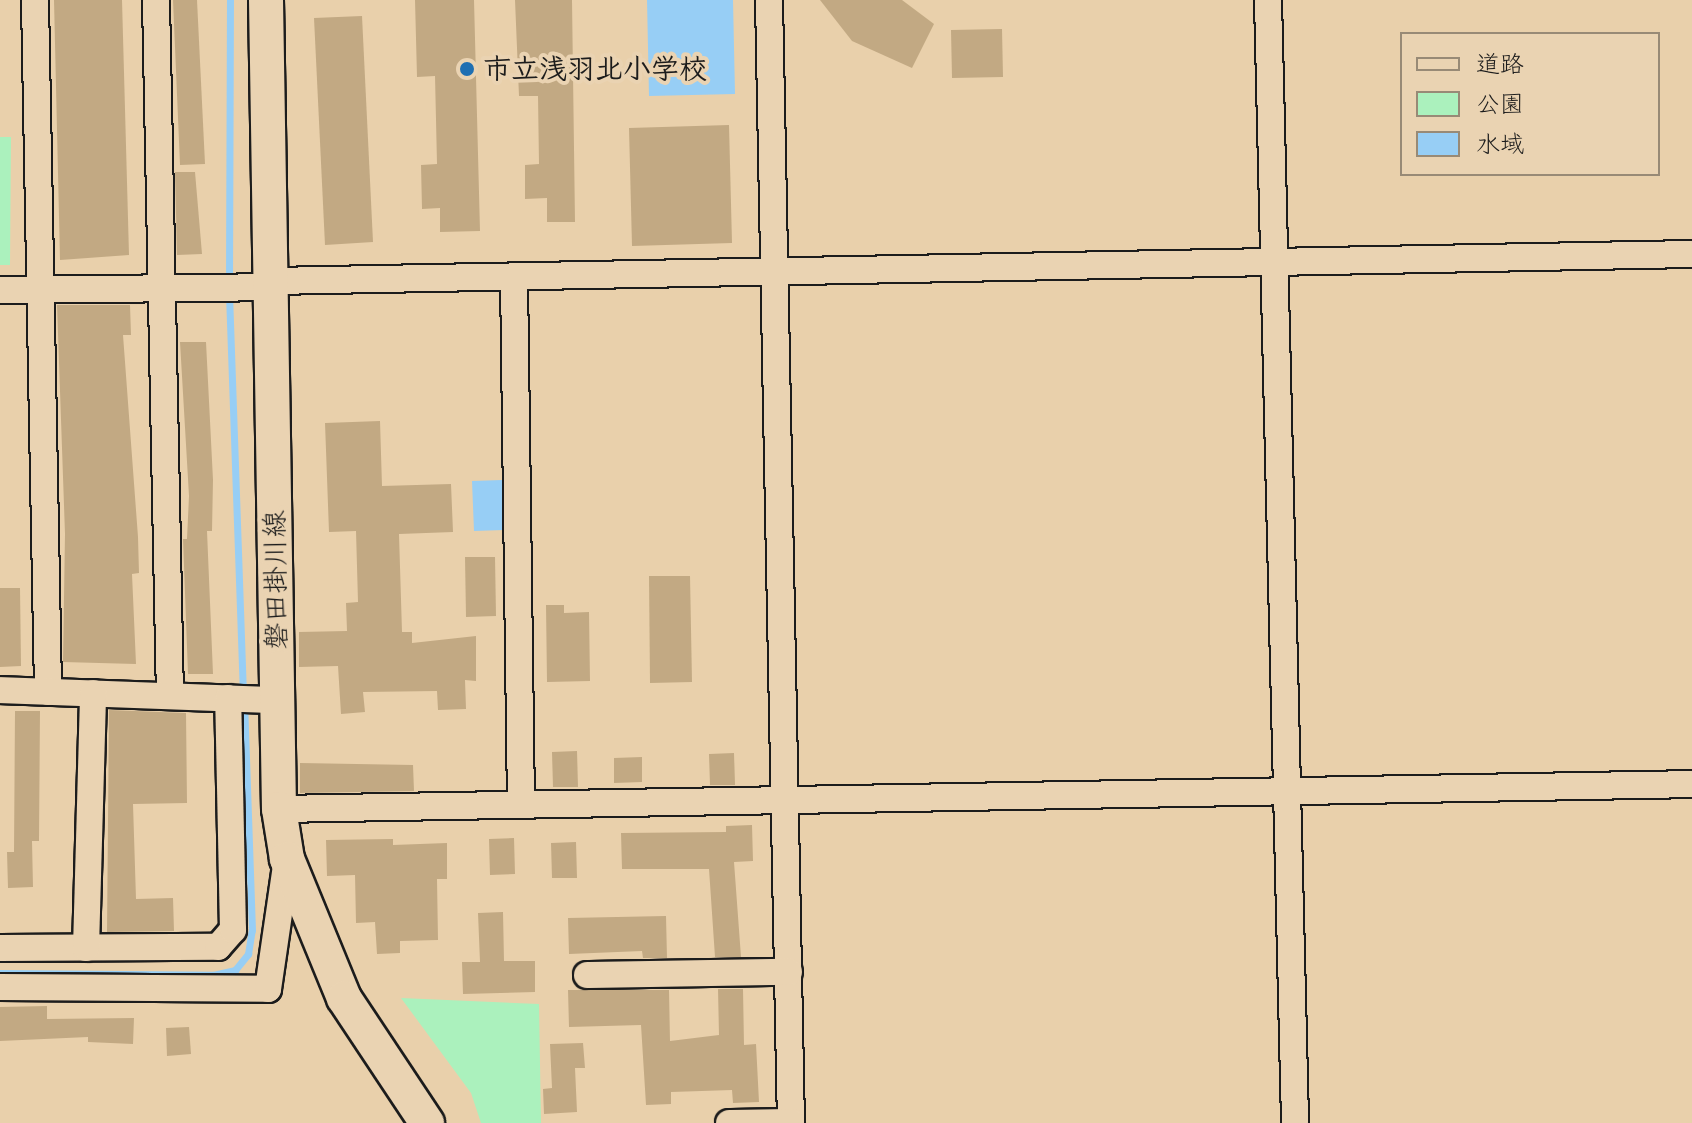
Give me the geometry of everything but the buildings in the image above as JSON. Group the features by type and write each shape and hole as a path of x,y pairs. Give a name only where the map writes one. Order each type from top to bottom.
{"main road":[{"name":"磐田掛川線","path":"266,0 273,284 279,809 287,859 344,998 427,1123"}],"street":[{"path":"35,0 38,290 48,692"},
{"path":"156,0 170,696"},
{"path":"729,1123 791,1122 769,0"},
{"path":"1268,0 1295,1123"},
{"path":"0,290 161,289 514,277 1274,260 1692,254"},
{"path":"514,277 521,805"},
{"path":"0,690 278,700"},
{"path":"86,948 93,693"},
{"path":"0,948 218,947 233,930 228,698"},
{"path":"279,809 1692,784"},
{"path":"0,987 268,989 287,859"},
{"path":"587,975 789,972"}],"green space":[{"path":"0,137 11,137 10,265 0,265"},
{"path":"401,998 539,1004 541,1123 481,1123 471,1093"}],"water":[{"path":"647,0 733,0 735,94 649,96"},
{"path":"502,480 504,530 474,531 472,481"}],"waterway":[{"path":"229,282 230,0"},
{"path":"229,294 243,694"},
{"path":"0,973 213,975 235,970 248,954 252,930 244,706"}],"place":[{"name":"市立浅羽北小学校","path":"467,69"}]}
